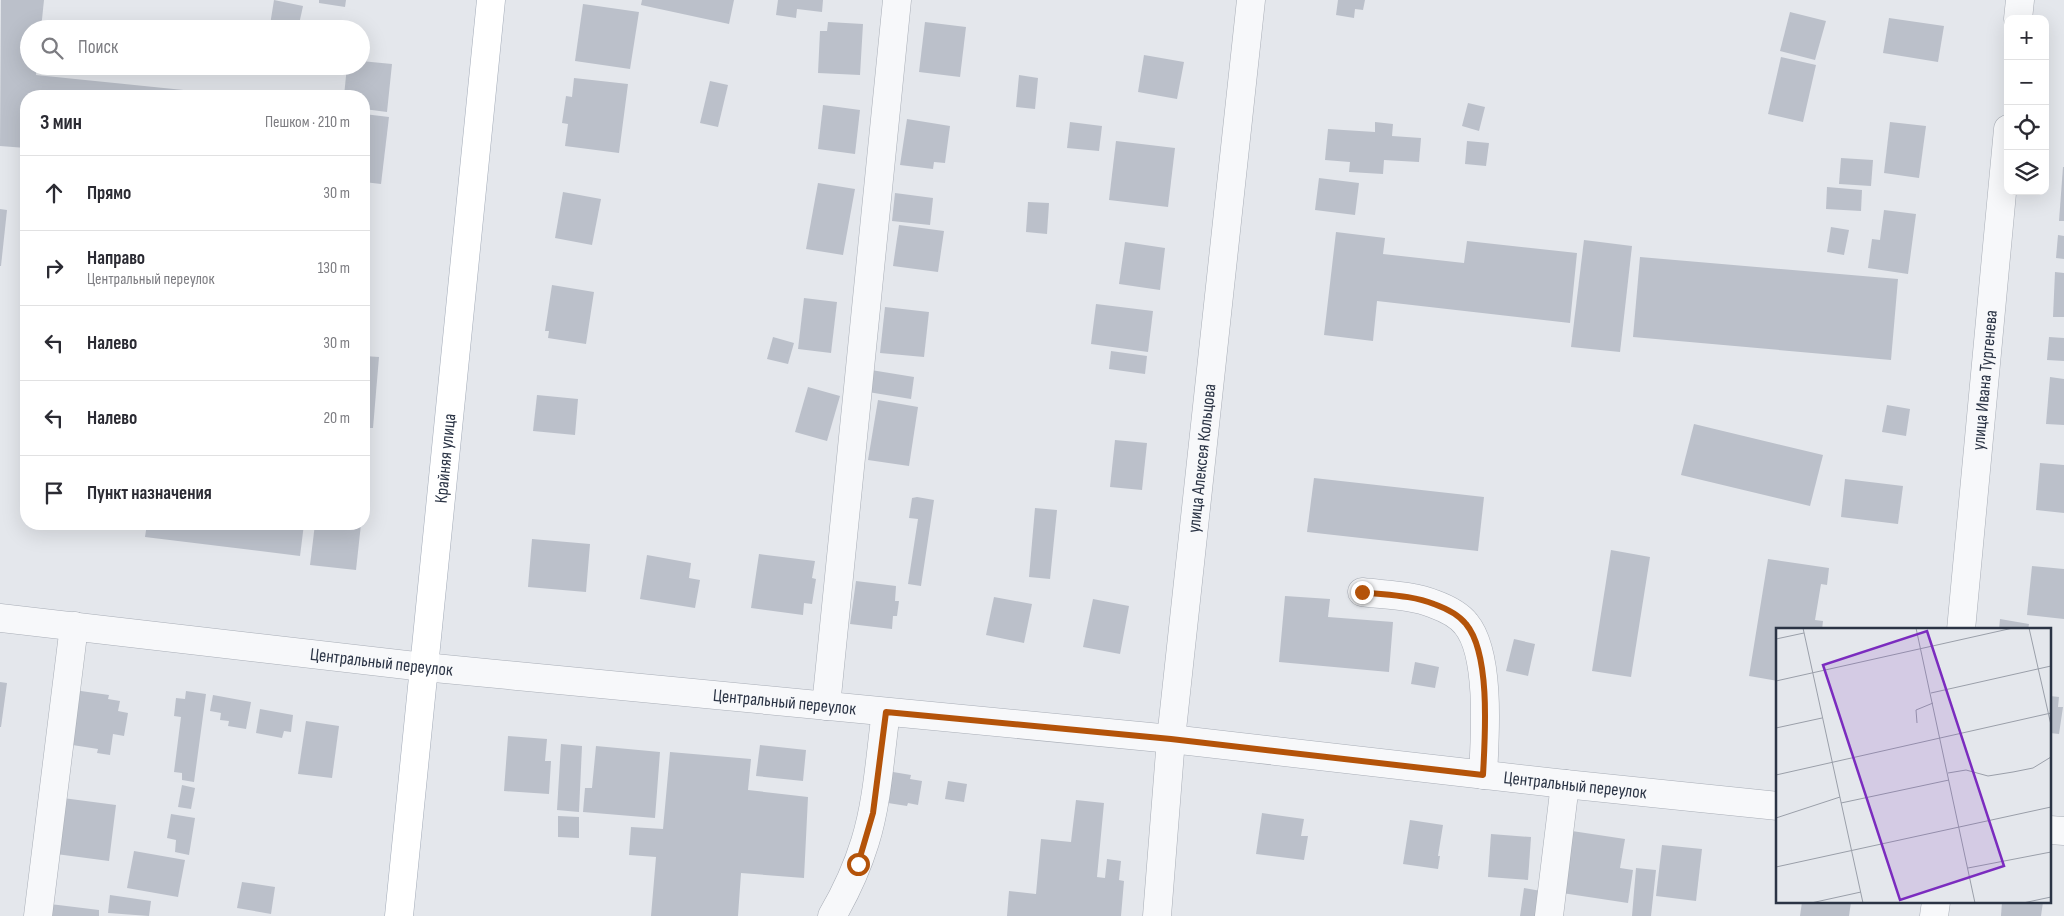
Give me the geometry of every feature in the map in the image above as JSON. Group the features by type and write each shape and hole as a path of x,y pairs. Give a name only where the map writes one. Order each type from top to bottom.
{"main road":[{"name":"Крайняя улица","path":"399,916 491,0"}],"street":[{"path":"826,706 896,0"},
{"name":"улица Алексея Кольцова","path":"1157,916 1171,739 1251,0"},
{"path":"2018,15 2020,0"},
{"name":"улица Ивана Тургенева","path":"1961,628 2006,150"},
{"path":"1362,592 1434,604 1457,615 1466,624 1474,638 1480,662 1485,728 1483,775"},
{"name":"Центральный переулок","path":"0,618 424,667 1171,739 1564,784 1776,806"},
{"path":"38,916 74,626"},
{"path":"832,916 843,897 866,841 873,813 886,712"},
{"path":"1549,916 1564,784"}],"building":[{"path":"1,0 44,0 42,20 20,20 20,75 184,90 20,90 20,148 0,146"},
{"path":"274,0 303,6 300,20 271,20"},
{"path":"319,0 346,0 345,7 319,3"},
{"path":"642,0 734,0 729,24 641,5"},
{"path":"778,0 823,0 822,12 797,9 796,18 776,15"},
{"path":"1338,0 1365,0 1363,10 1355,9 1354,18 1336,15"},
{"path":"583,4 639,12 630,69 575,61"},
{"path":"1790,12 1826,21 1815,60 1780,51"},
{"path":"1889,18 1944,26 1938,62 1883,53"},
{"path":"828,22 863,24 860,75 818,73 820,31 827,31"},
{"path":"925,22 966,27 960,77 919,72"},
{"path":"1144,55 1184,62 1177,99 1138,92"},
{"path":"1781,57 1816,65 1803,122 1768,114"},
{"path":"370,62 392,64 387,112 370,110 370,90 345,90 346,75 370,75"},
{"path":"1019,75 1038,78 1035,109 1016,107"},
{"path":"574,78 628,84 619,153 565,146 568,124 562,123 566,96 572,97"},
{"path":"710,81 728,85 718,127 700,123"},
{"path":"1468,103 1485,107 1479,131 1462,126"},
{"path":"823,105 860,110 855,154 818,149"},
{"path":"370,115 389,117 381,184 370,183"},
{"path":"907,119 950,126 945,163 934,162 933,169 900,165"},
{"path":"1070,122 1102,126 1099,151 1067,148"},
{"path":"1375,122 1393,124 1392,136 1421,138 1419,162 1384,160 1383,174 1349,172 1350,162 1325,160 1328,129 1375,132"},
{"path":"1890,122 1926,126 1919,178 1884,173"},
{"path":"1116,141 1175,148 1168,207 1109,200"},
{"path":"1467,141 1489,143 1486,166 1465,164"},
{"path":"1841,158 1873,160 1871,186 1839,184"},
{"path":"2063,167 2064,221 2059,221"},
{"path":"1319,178 1359,183 1355,215 1315,210"},
{"path":"818,183 855,189 843,255 806,249"},
{"path":"1827,187 1862,190 1861,211 1826,209"},
{"path":"563,192 601,199 592,245 555,238"},
{"path":"895,193 933,198 930,225 892,221"},
{"path":"1028,202 1049,203 1047,234 1026,232"},
{"path":"0,209 7,210 1,266 0,266"},
{"path":"1884,210 1916,214 1908,274 1868,268 1872,239 1880,240"},
{"path":"899,225 944,231 938,272 893,266"},
{"path":"1831,227 1849,230 1844,255 1827,252"},
{"path":"1336,232 1385,238 1383,254 1464,263 1467,241 1577,253 1570,323 1377,301 1373,341 1324,335"},
{"path":"2058,235 2064,236 2064,259 2056,258"},
{"path":"1584,240 1632,246 1620,352 1571,347"},
{"path":"1125,242 1165,248 1160,290 1119,284"},
{"path":"1640,257 1898,279 1891,360 1633,337"},
{"path":"2055,272 2064,273 2064,317 2053,317"},
{"path":"552,285 594,292 586,344 548,338 549,331 545,331"},
{"path":"804,298 837,302 831,353 798,349"},
{"path":"1096,304 1153,311 1148,352 1091,344"},
{"path":"885,307 929,312 924,357 880,353"},
{"path":"773,337 794,343 788,364 767,359"},
{"path":"2049,337 2064,338 2064,361 2047,360"},
{"path":"1111,351 1147,356 1145,374 1109,369"},
{"path":"370,356 379,357 373,428 370,428"},
{"path":"871,370 914,377 911,399 868,392"},
{"path":"2050,377 2064,379 2064,425 2046,424"},
{"path":"808,387 840,396 827,441 795,432"},
{"path":"537,395 578,399 575,435 533,431"},
{"path":"878,400 918,407 909,466 868,460"},
{"path":"1887,405 1910,409 1906,436 1882,432"},
{"path":"1694,424 1823,455 1810,506 1681,475"},
{"path":"1115,440 1147,443 1142,490 1110,487"},
{"path":"2040,463 2064,465 2064,513 2036,510"},
{"path":"1314,478 1484,497 1478,551 1307,532"},
{"path":"1845,479 1903,486 1898,524 1841,517"},
{"path":"912,498 934,500 921,586 908,584 918,519 909,518"},
{"path":"1035,508 1057,510 1050,579 1029,577"},
{"path":"146,530 303,530 300,556 145,537"},
{"path":"314,530 360,530 356,570 310,565"},
{"path":"532,539 590,544 586,592 528,587"},
{"path":"1611,550 1650,557 1631,677 1592,671"},
{"path":"759,554 815,561 812,578 816,579 812,604 804,603 803,615 751,608"},
{"path":"647,555 691,563 689,578 700,580 695,608 640,599"},
{"path":"1768,559 1829,568 1827,585 1821,584 1815,620 1823,621 1822,628 1776,628 1776,681 1749,676"},
{"path":"2032,566 2064,569 2064,619 2027,615"},
{"path":"856,581 896,586 895,601 899,601 897,616 893,616 892,629 850,624"},
{"path":"1285,596 1330,599 1328,617 1393,622 1389,672 1279,662"},
{"path":"994,597 1032,604 1024,643 986,635"},
{"path":"1093,599 1129,606 1120,654 1083,647"},
{"path":"2000,619 2029,624 2028,628 1999,628"},
{"path":"1514,639 1535,644 1528,676 1506,671"},
{"path":"1415,662 1439,667 1435,688 1411,684"},
{"path":"0,682 7,683 1,727 0,727"},
{"path":"74,690 109,695 108,699 120,701 118,711 128,713 124,736 113,734 110,755 97,753 98,749 66,744"},
{"path":"186,691 206,694 194,782 182,780 182,773 174,772 181,717 174,716 176,698 185,699"},
{"path":"213,695 251,702 246,729 228,726 229,721 220,720 221,713 210,711"},
{"path":"2052,696 2059,697 2058,707 2063,707 2059,734 2052,733"},
{"path":"260,709 293,715 291,732 284,731 282,738 256,733"},
{"path":"306,721 339,726 332,778 298,774"},
{"path":"508,736 547,739 545,761 551,761 549,794 504,791"},
{"path":"561,744 582,746 579,812 557,810"},
{"path":"760,745 806,750 803,781 756,776"},
{"path":"596,746 660,752 655,818 583,812 585,788 592,788"},
{"path":"670,752 751,759 748,790 808,797 804,878 741,873 738,916 651,916 656,857 629,855 631,827 663,829"},
{"path":"893,772 911,775 910,779 922,781 918,805 908,803 907,806 888,803"},
{"path":"948,781 967,784 964,802 945,799"},
{"path":"182,785 195,788 191,809 178,807"},
{"path":"63,798 116,805 109,861 56,854"},
{"path":"1076,800 1104,803 1097,877 1105,878 1107,859 1121,861 1119,880 1124,881 1121,916 1007,916 1009,891 1036,894 1041,839 1071,842"},
{"path":"1262,813 1304,819 1301,836 1308,836 1304,860 1256,854"},
{"path":"171,814 195,818 189,855 175,852 176,840 167,838"},
{"path":"558,816 579,817 579,838 558,837"},
{"path":"1410,820 1443,825 1438,869 1403,864"},
{"path":"1572,831 1625,839 1620,868 1633,870 1628,903 1562,893"},
{"path":"1491,834 1531,837 1528,880 1488,877"},
{"path":"1662,845 1702,849 1696,901 1656,896"},
{"path":"134,851 185,860 178,897 127,888"},
{"path":"1636,868 1656,870 1651,916 1632,916"},
{"path":"242,882 275,887 271,914 237,908"},
{"path":"1524,888 1541,891 1538,916 1520,916"},
{"path":"110,895 151,901 149,916 108,913"},
{"path":"50,904 99,910 99,916 48,916"},
{"path":"1802,904 1851,904 1849,916 1800,916"},
{"path":"2002,904 2043,904 2041,916 2001,916"}],"route":[{"path":"858,864 873,813 886,712 1171,739 1483,775 1485,728 1480,662 1474,638 1466,624 1457,615 1423,600 1362,592"}]}
